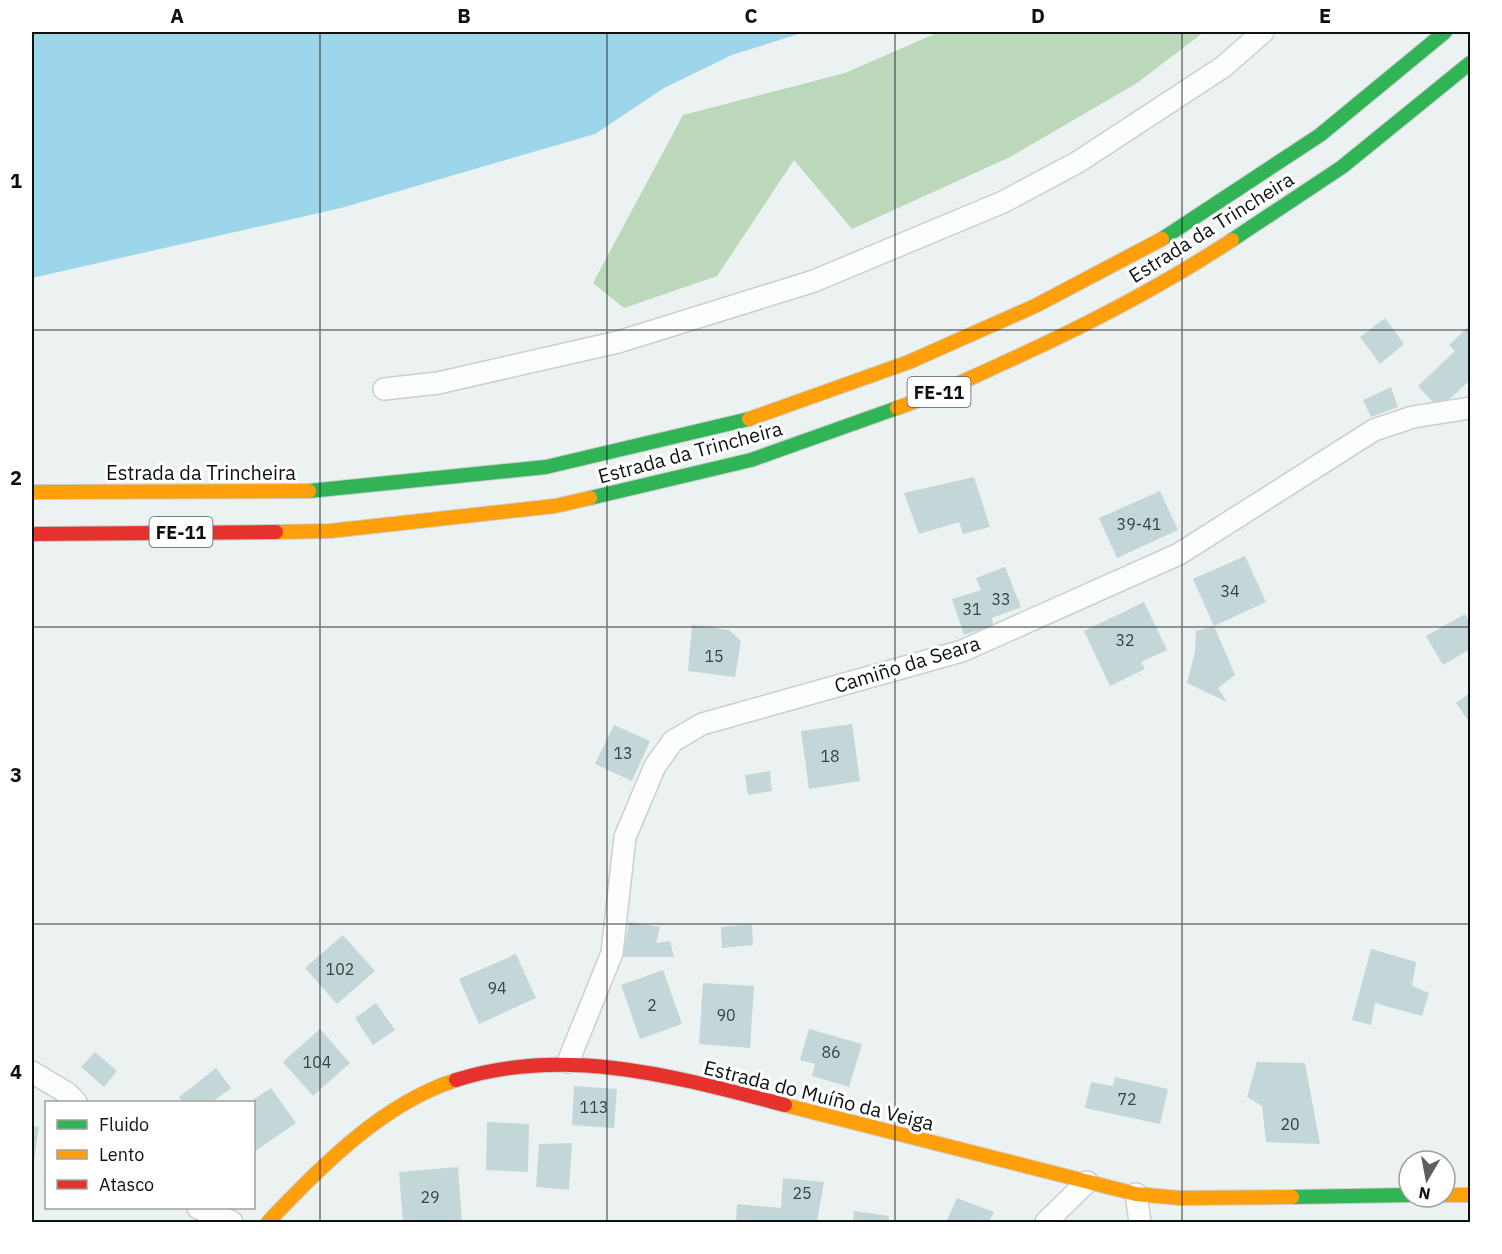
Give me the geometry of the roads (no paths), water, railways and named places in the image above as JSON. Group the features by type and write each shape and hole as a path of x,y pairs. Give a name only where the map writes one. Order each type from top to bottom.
{"main road":[{"name":"Estrada da Trincheira","path":"32,492 325,491 546,466 732,425 909,362 1035,306 1160,240 1320,135 1445,32"},
{"name":"Estrada da Trincheira","path":"32,534 330,531 555,506 751,460 929,397 1051,341 1179,275 1342,167 1470,63"},
{"name":"Estrada do Muíño da Veiga","path":"268,1222 323,1164 395,1110 441,1085 486,1070 525,1064 568,1062 603,1064 720,1090 1136,1194 1179,1198 1397,1195"}],"street":[{"path":"384,389 438,383 618,342 814,281 1004,202 1078,162 1223,67 1263,32"},
{"name":"Camiño da Seara","path":"568,1062 612,952 625,837 655,766 673,741 702,724 962,651 1179,554 1374,430 1413,417 1470,408"},
{"path":"32,1072 67,1093 75,1101"},
{"path":"1046,1222 1087,1182"},
{"path":"1136,1194 1140,1222"},
{"path":"200,1209 232,1222"}],"water":[{"path":"32,32 805,32 732,55 664,88 595,134 341,208 32,278"}]}
